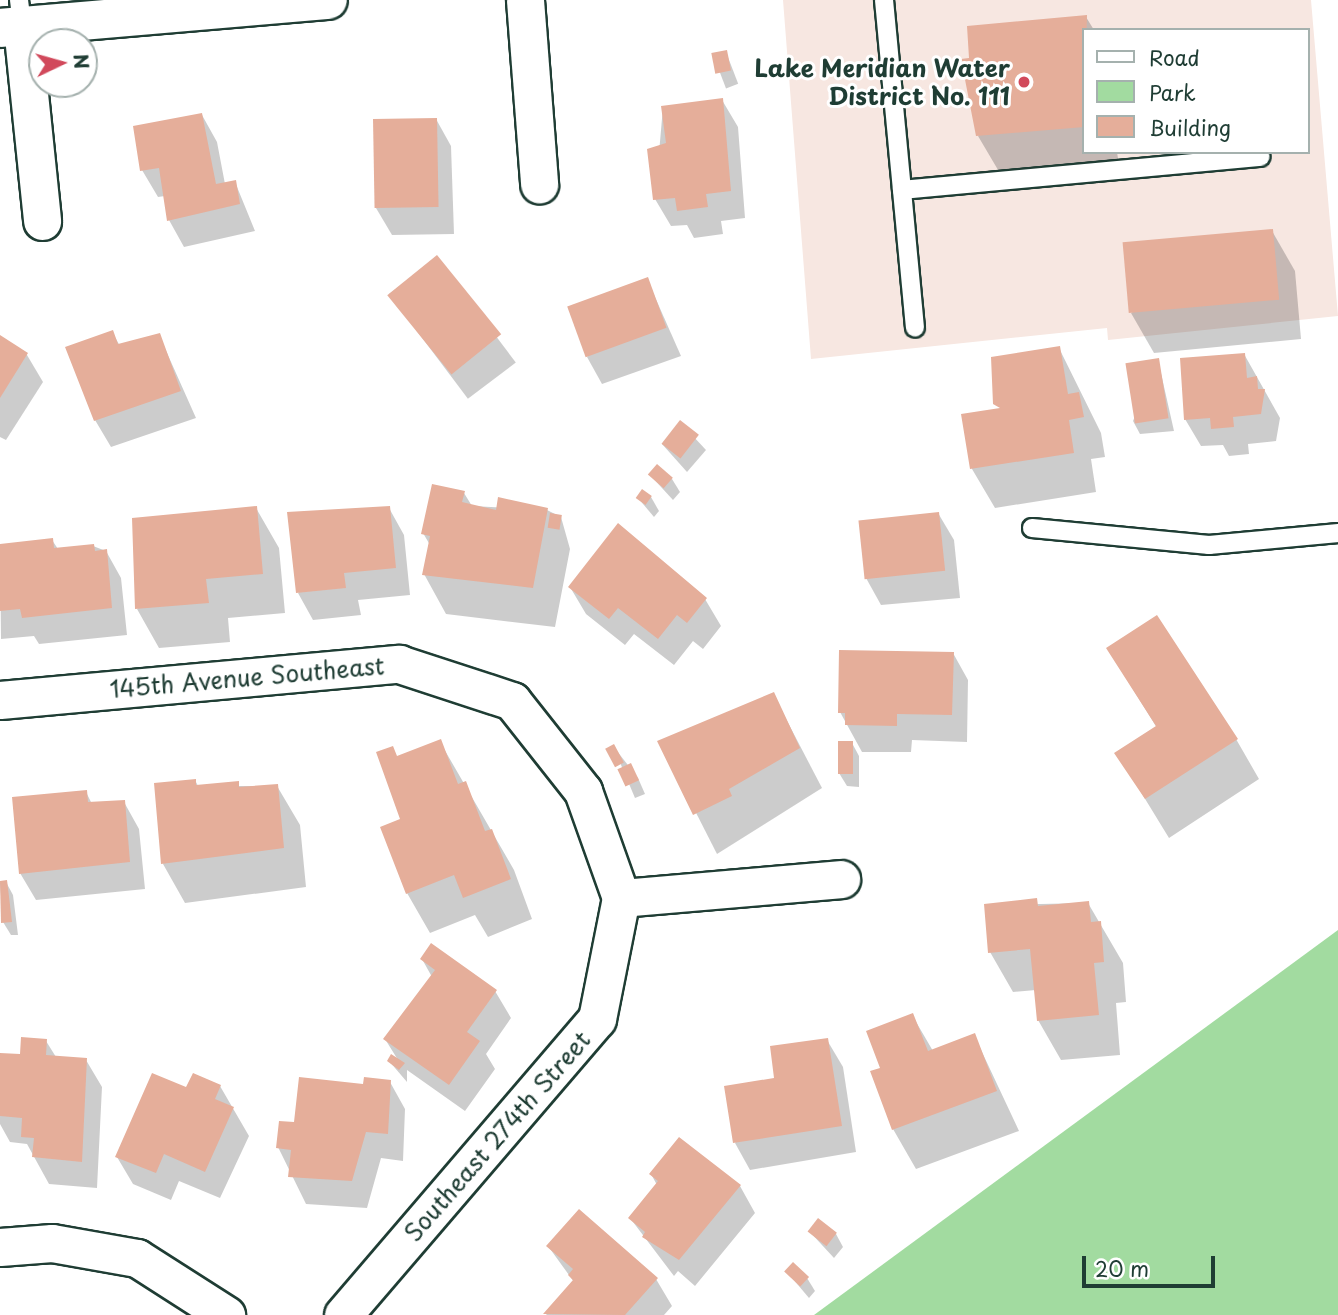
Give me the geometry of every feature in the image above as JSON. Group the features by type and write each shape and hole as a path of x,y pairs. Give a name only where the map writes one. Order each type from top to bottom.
{"street":[{"path":"42,221 14,18 328,0"},
{"path":"525,0 540,184"},
{"name":"145th Avenue Southeast","path":"0,700 399,664 512,701 583,791 621,898"},
{"path":"621,898 841,879"},
{"name":"Southeast 274th Street","path":"343,1315 597,1019 621,898"},
{"path":"0,1247 52,1243 137,1258 226,1315"}],"lane":[{"path":"884,0 915,328"},
{"path":"902,190 1261,157"},
{"path":"1032,528 1209,545 1338,533"}],"shaded area":[{"path":"783,0 1311,0 1338,316 1108,340 1107,328 811,359"}],"green space":[{"path":"1338,930 1338,1315 814,1315"}],"building":[{"name":"Lake Meridian Water District No. 111","path":"1087,15 1087,28 1082,28 1082,127 976,136 961,59 969,58 967,26"},
{"path":"727,50 731,71 715,74 711,53"},
{"path":"723,98 731,191 706,194 708,207 677,211 675,198 653,200 647,149 666,143 661,106"},
{"path":"202,113 216,184 236,180 240,204 167,221 159,168 140,171 133,126"},
{"path":"437,118 439,207 375,208 373,119"},
{"path":"1273,229 1279,300 1129,313 1123,242"},
{"path":"437,255 501,334 451,375 387,295"},
{"path":"648,277 666,328 586,357 567,306"},
{"path":"113,330 118,344 160,333 181,391 94,421 65,347"},
{"path":"0,335 28,353 0,398"},
{"path":"1060,346 1068,394 1079,392 1084,417 1069,420 1074,453 970,469 961,414 1000,408 993,404 991,357"},
{"path":"1245,353 1247,378 1257,376 1258,389 1265,389 1261,414 1233,417 1234,427 1211,429 1210,418 1184,420 1180,358"},
{"path":"1159,358 1169,418 1135,424 1125,363"},
{"path":"680,420 699,435 680,458 662,444"},
{"path":"657,464 673,478 664,488 648,475"},
{"path":"432,484 465,491 462,502 496,510 498,497 548,508 533,588 422,575 430,536 421,534"},
{"path":"642,489 652,496 646,505 636,498"},
{"path":"257,506 263,574 206,579 209,603 135,609 132,518"},
{"path":"390,506 396,568 344,573 346,588 296,593 287,512"},
{"path":"939,512 945,571 865,579 858,520"},
{"path":"550,513 562,515 560,530 548,528"},
{"path":"618,523 707,598 687,623 677,615 658,639 618,608 609,619 568,587"},
{"path":"53,538 54,548 94,544 95,551 107,549 112,608 22,618 20,609 0,611 0,544"},
{"path":"1157,615 1238,739 1145,799 1114,753 1156,726 1106,648"},
{"path":"839,650 954,652 952,715 897,714 897,726 845,725 845,713 838,713"},
{"path":"774,692 800,748 729,789 732,796 693,815 657,741"},
{"path":"441,739 458,784 466,781 485,831 492,829 511,879 463,898 454,875 406,894 380,827 400,819 376,752 393,746 397,756"},
{"path":"838,741 853,741 853,774 838,774"},
{"path":"614,744 624,763 615,767 605,749"},
{"path":"631,763 639,780 625,787 617,769"},
{"path":"196,779 196,785 239,781 239,787 278,784 284,848 161,864 154,783"},
{"path":"87,790 88,802 125,800 130,862 19,874 12,797"},
{"path":"7,880 12,922 1,923 0,881"},
{"path":"1037,898 1038,906 1089,901 1091,922 1101,921 1104,962 1094,963 1099,1015 1037,1021 1030,949 988,953 984,904"},
{"path":"431,943 497,990 467,1032 480,1041 449,1085 383,1039 435,970 420,959"},
{"path":"913,1013 928,1051 975,1033 997,1091 892,1130 870,1071 880,1068 866,1031"},
{"path":"21,1037 47,1039 46,1055 87,1058 82,1162 32,1157 34,1138 21,1137 22,1118 0,1116 0,1053 20,1054"},
{"path":"828,1038 842,1126 733,1143 724,1086 774,1078 770,1046"},
{"path":"391,1054 405,1063 399,1070 387,1061"},
{"path":"152,1073 186,1087 193,1073 221,1085 215,1099 234,1107 205,1172 164,1154 156,1173 115,1157"},
{"path":"299,1077 363,1084 364,1077 391,1080 388,1134 366,1132 352,1181 288,1177 291,1150 276,1148 279,1121 294,1122"},
{"path":"679,1137 741,1185 679,1260 642,1237 645,1232 628,1218 658,1181 649,1174"},
{"path":"579,1209 658,1278 625,1315 543,1314 573,1280 568,1275 573,1269 546,1246"},
{"path":"818,1218 837,1233 826,1246 808,1231"},
{"path":"793,1262 809,1277 800,1287 784,1272"}],"place":[{"name":"Lake Meridian Water District No. 111","path":"1024,82"}]}
